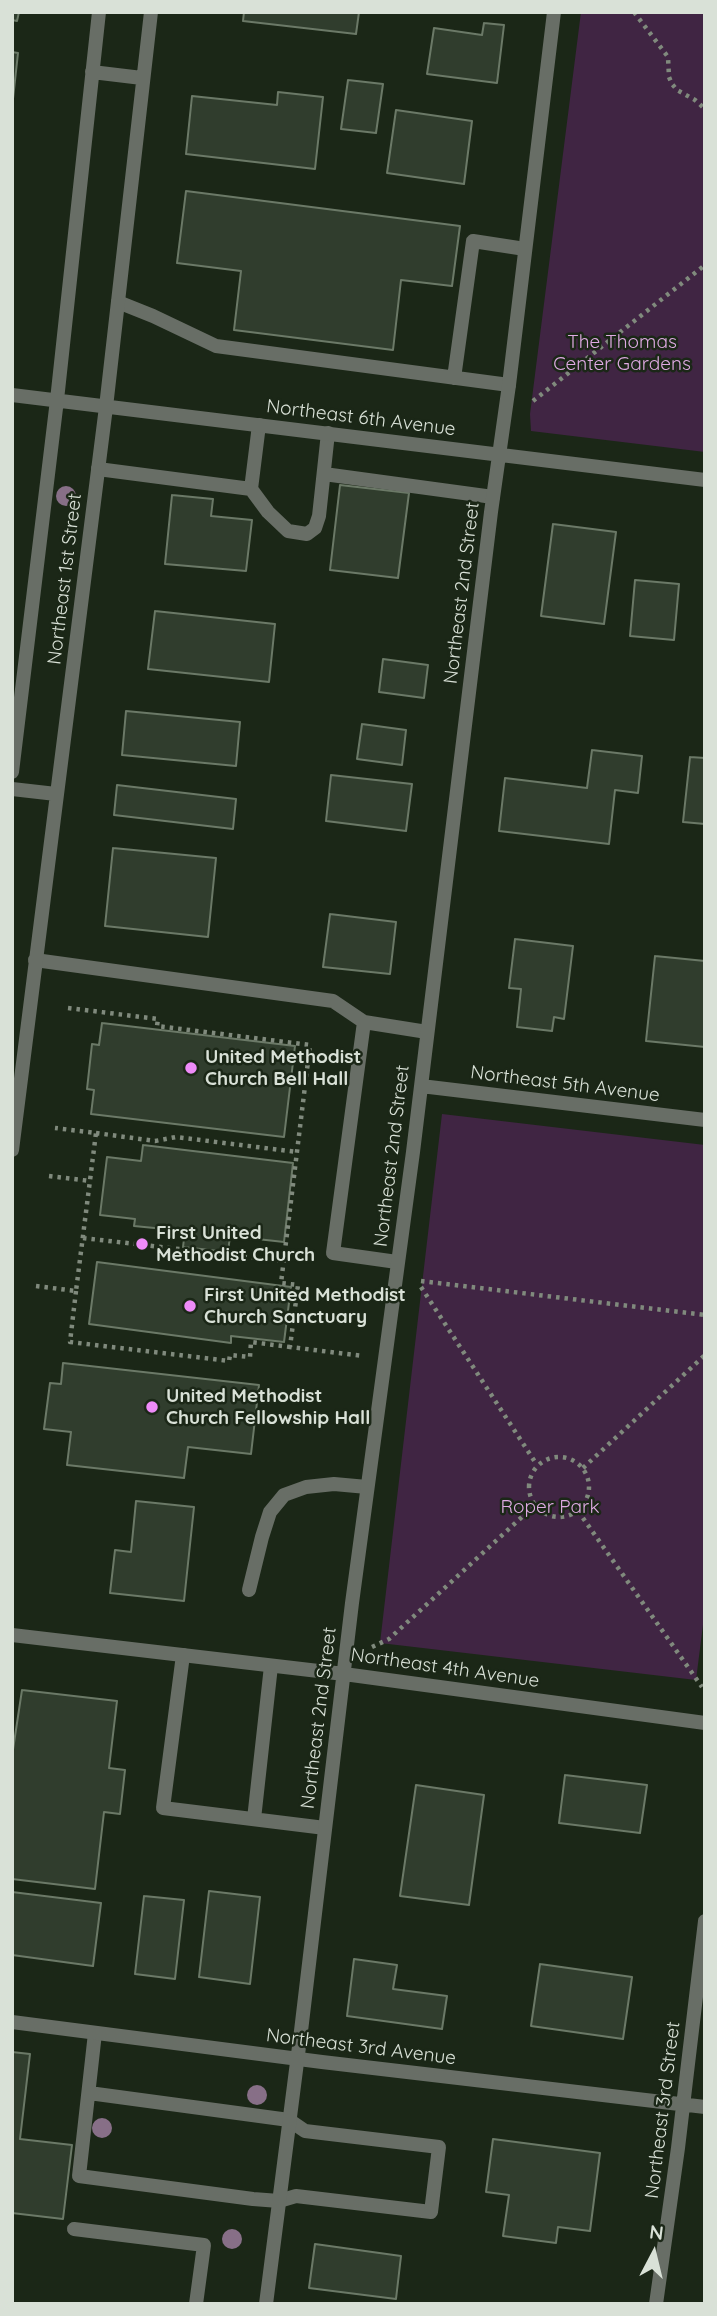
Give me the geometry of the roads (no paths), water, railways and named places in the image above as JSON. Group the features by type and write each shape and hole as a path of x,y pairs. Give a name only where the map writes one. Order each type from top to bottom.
{"street":[{"name":"Northeast 1st Street","path":"12,772 57,400 99,12"},
{"name":"Northeast 1st Street","path":"12,1150 106,407 151,12"},
{"name":"Northeast 2nd Street","path":"266,2304 554,12"},
{"path":"92,72 142,78"},
{"path":"454,378 473,242 526,248"},
{"path":"118,302 216,346 509,385"},
{"name":"Northeast 6th Avenue","path":"12,395 705,480"},
{"path":"259,425 251,489 268,512 288,531 307,534 315,528 319,516 328,433"},
{"path":"98,469 251,489"},
{"path":"324,474 493,497"},
{"path":"12,789 56,794"},
{"path":"35,960 333,1001 364,1022 427,1032"},
{"path":"364,1022 333,1253 397,1262"},
{"name":"Northeast 5th Avenue","path":"421,1086 705,1120"},
{"path":"249,1590 261,1537 270,1512 284,1495 306,1486 334,1483 367,1487"},
{"name":"Northeast 4th Avenue","path":"12,1635 344,1674 705,1723"},
{"path":"183,1655 163,1808 325,1828"},
{"path":"254,1819 271,1666"},
{"name":"Northeast 3rd Street","path":"656,2304 705,1921"},
{"name":"Northeast 3rd Avenue","path":"12,2022 705,2107"},
{"path":"89,2093 289,2120 305,2131 439,2147 431,2212 296,2196 279,2201 79,2176 95,2033"},
{"path":"74,2229 204,2245 196,2304"}],"place":[{"name":"United Methodist Church Bell Hall","path":"191,1068"},
{"name":"First United Methodist Church","path":"142,1244"},
{"name":"First United Methodist Church Sanctuary","path":"190,1306"},
{"name":"United Methodist Church Fellowship Hall","path":"152,1407"}],"park label":[{"name":"The Thomas Center Gardens","path":"622,353"},
{"name":"Roper Park","path":"550,1507"}]}
